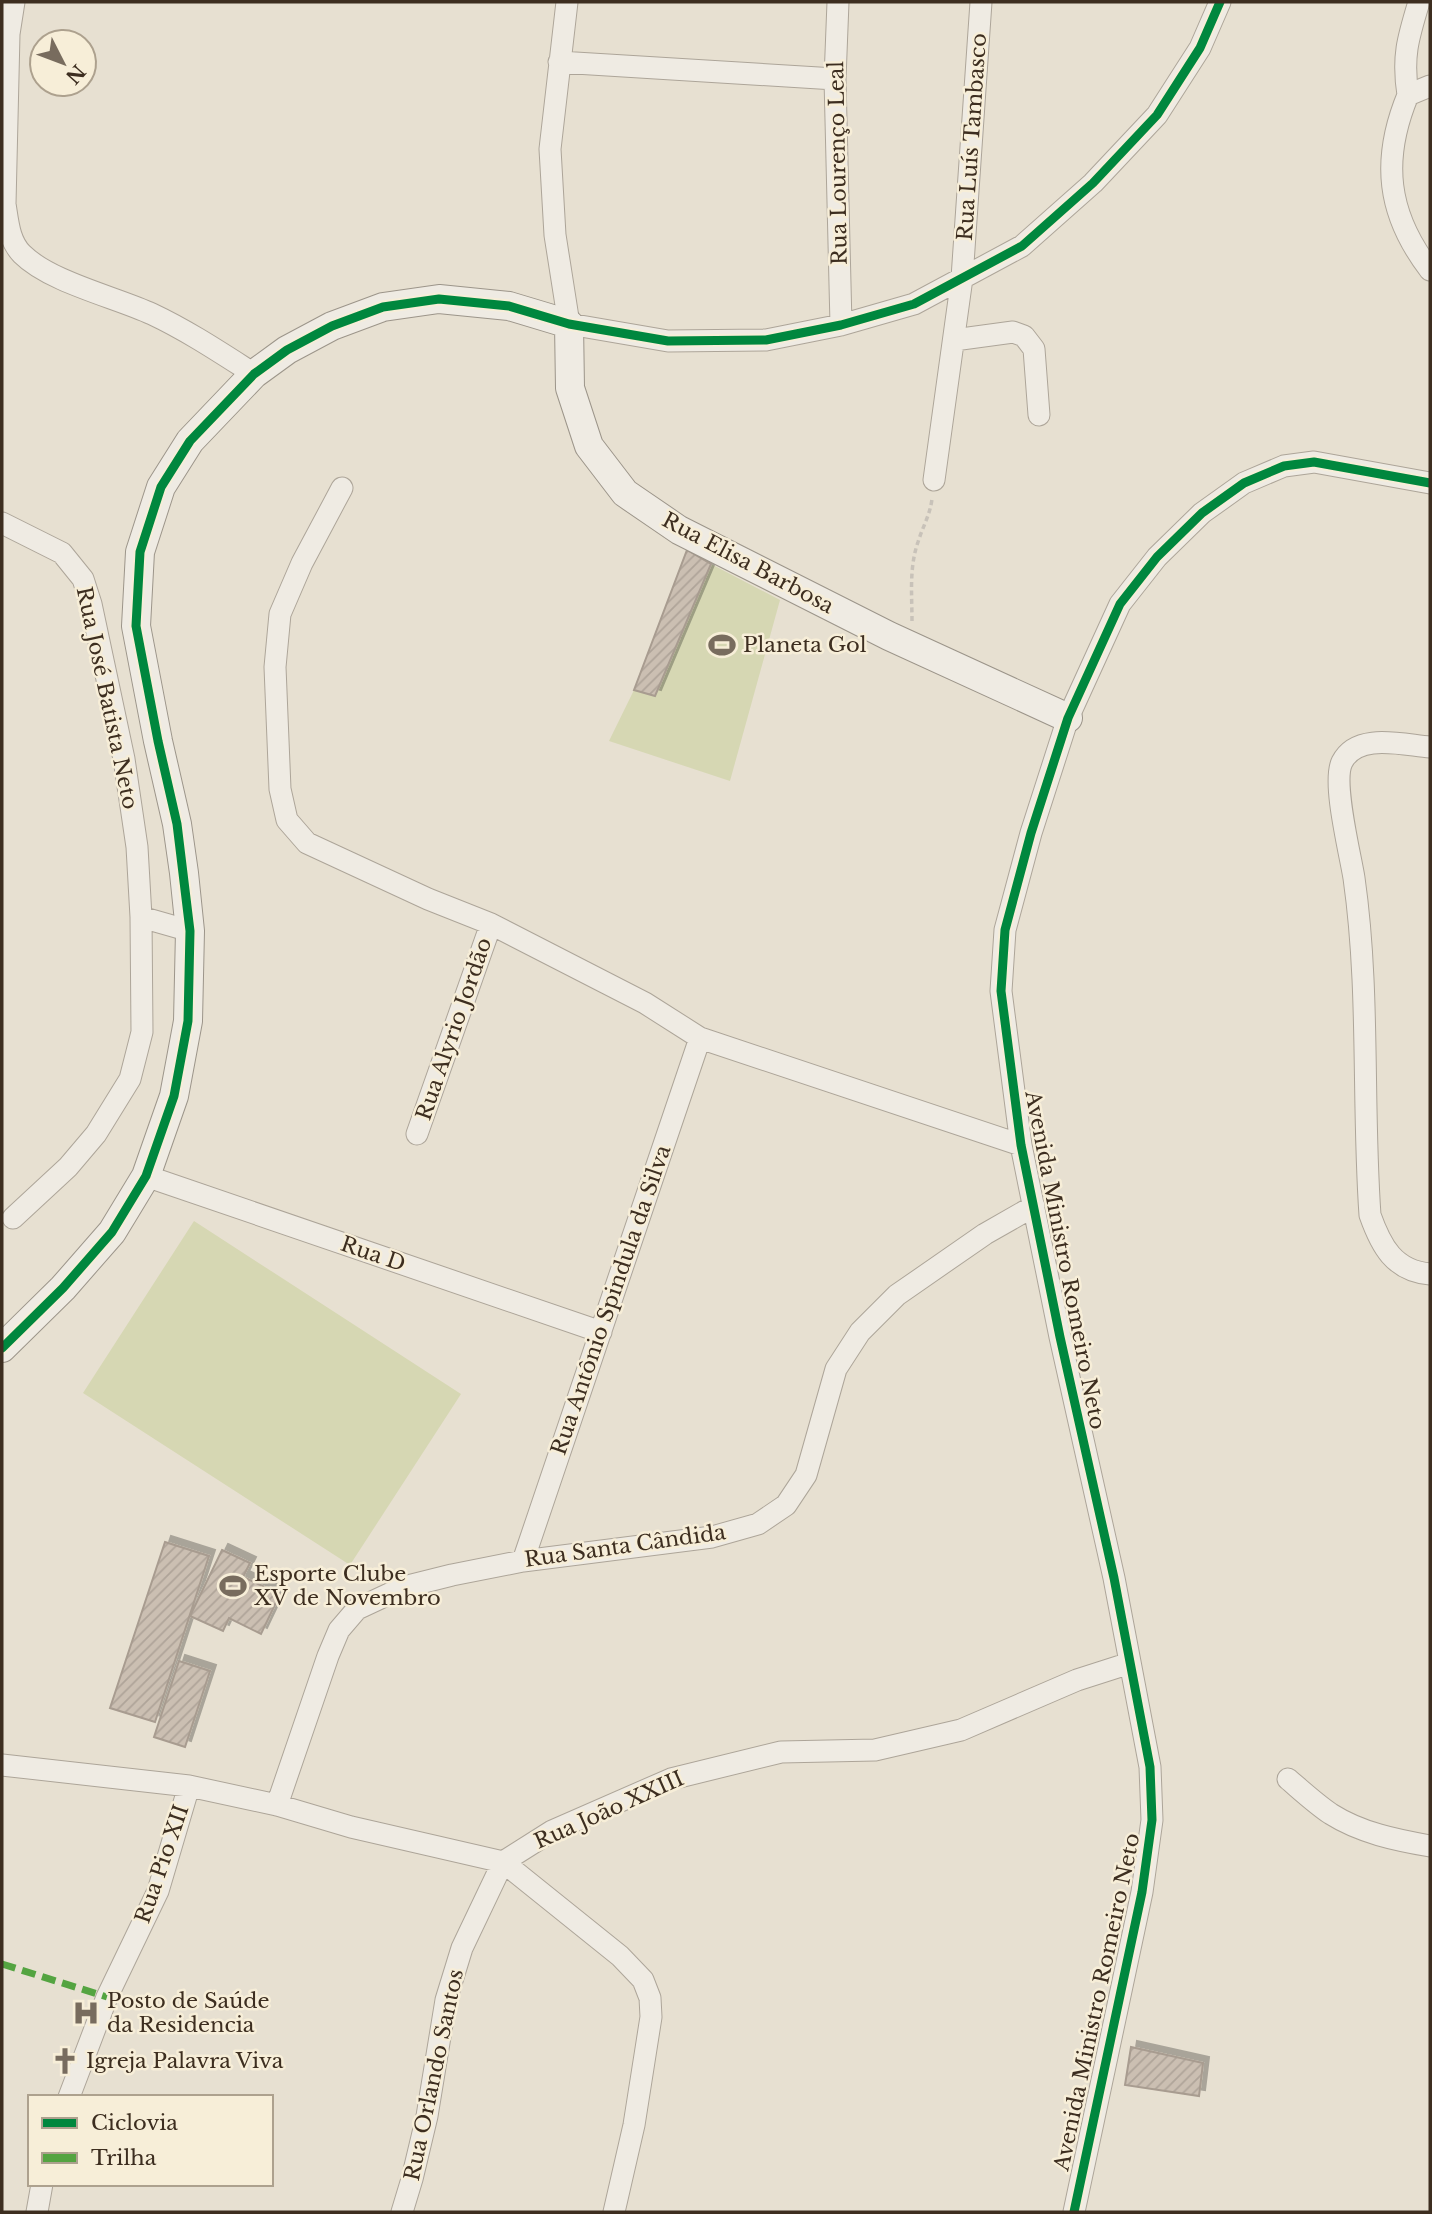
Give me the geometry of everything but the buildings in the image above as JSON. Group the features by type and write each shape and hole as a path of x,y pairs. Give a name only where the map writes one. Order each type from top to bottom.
{"street":[{"path":"14,2 9,34 5,204 9,232 20,252 44,271 152,314 195,336 254,374"},
{"name":"Rua Elisa Barbosa","path":"567,2 550,149 555,235 569,324 570,388 589,446 625,493 679,530 913,647 1068,718"},
{"name":"Rua Lourenço Leal","path":"838,2 835,79 841,325"},
{"name":"Rua Luís Tambasco","path":"934,480 962,278 981,2"},
{"path":"2,1348 63,1288 112,1232 146,1176 174,1096 188,1021 190,931 177,824 136,626 141,552 161,487 190,441 254,374 287,350 332,326 383,307 439,299 509,306 569,324 668,341 766,340 841,325 914,304 1022,246 1093,183 1157,114 1200,48 1220,2"},
{"path":"1419,2 1406,43 1405,74 1408,95 1398,120 1391,155 1392,190 1403,225 1430,270"},
{"path":"559,62 835,79"},
{"path":"1408,95 1430,86"},
{"path":"954,340 1013,332 1024,336 1034,349 1039,415"},
{"name":"Avenida Ministro Romeiro Neto","path":"1073,2212 1142,1892 1152,1819 1150,1766 1114,1578 1060,1337 1021,1145 1001,991 1005,930 1031,833 1068,718 1121,604 1157,557 1202,513 1244,483 1284,466 1314,462 1430,483"},
{"path":"342,488 302,563 280,614 275,667 280,789 287,820 307,843 349,864 491,924 645,1003 700,1038 1021,1145"},
{"name":"Rua José Batista Neto","path":"2,523 62,553 83,579 91,604 124,759 136,847 141,917 142,1032 130,1079 96,1134 68,1167 13,1218"},
{"path":"1430,747 1367,743 1350,751 1341,764 1338,783 1354,881 1365,1021 1370,1215 1378,1239 1391,1257 1414,1273 1430,1274"},
{"path":"141,917 190,931"},
{"name":"Rua Alyrio Jordão","path":"418,1134 491,924"},
{"name":"Rua Antônio Spindula da Silva","path":"523,1561 700,1038"},
{"name":"Rua D","path":"146,1176 601,1332"},
{"name":"Rua Santa Cândida","path":"277,1805 328,1656 339,1630 357,1609 404,1587 523,1561 712,1537 758,1524 786,1505 806,1475 836,1370 860,1332 908,1287 985,1234 1034,1206"},
{"name":"Rua João XXIII","path":"503,1862 552,1831 671,1779 781,1752 875,1750 961,1730 1077,1681 1129,1663"},
{"path":"2,1765 189,1786 277,1805 351,1827 503,1862 620,1956 643,1980 650,1998 651,2017 634,2125 614,2212"},
{"path":"1288,1779 1330,1813 1359,1829 1400,1841 1430,1846"},
{"name":"Rua Pio XII","path":"70,2095 107,1997 158,1891 189,1786"},
{"name":"Rua Orlando Santos","path":"402,2212 427,2116 446,2000 462,1948 503,1862"},
{"path":"37,2212 42,2186"}],"path":[{"path":"913,647 911,572 918,542 931,513 934,480"}],"green space":[{"name":"Planeta Gol","path":"711,564 780,600 730,781 609,741 634,690 655,695"},
{"path":"194,1221 461,1394 350,1565 83,1393"}],"marked path":[{"path":"2,1964 107,1997"}],"cycle path":[{"path":"2,1348 63,1288 112,1232 146,1176 174,1096 188,1021 190,931 177,824 136,626 140,552 161,487 190,441 254,374 287,350 332,326 383,307 439,299 509,306 569,324 668,341 766,340 841,325 914,304 1022,246 1093,183 1157,115 1200,48 1220,2"},
{"path":"1074,2212 1142,1892 1152,1820 1150,1767 1114,1578 1060,1337 1021,1145 1001,991 1005,930 1031,833 1068,718 1120,604 1157,557 1202,513 1244,483 1284,466 1314,462 1430,483"}],"place":[{"name":"Planeta Gol","path":"722,645"},
{"name":"Esporte Clube XV de Novembro","path":"233,1586"},
{"name":"Posto de Saúde da Residencia","path":"86,2013"},
{"name":"Igreja Palavra Viva","path":"65,2061"}]}
